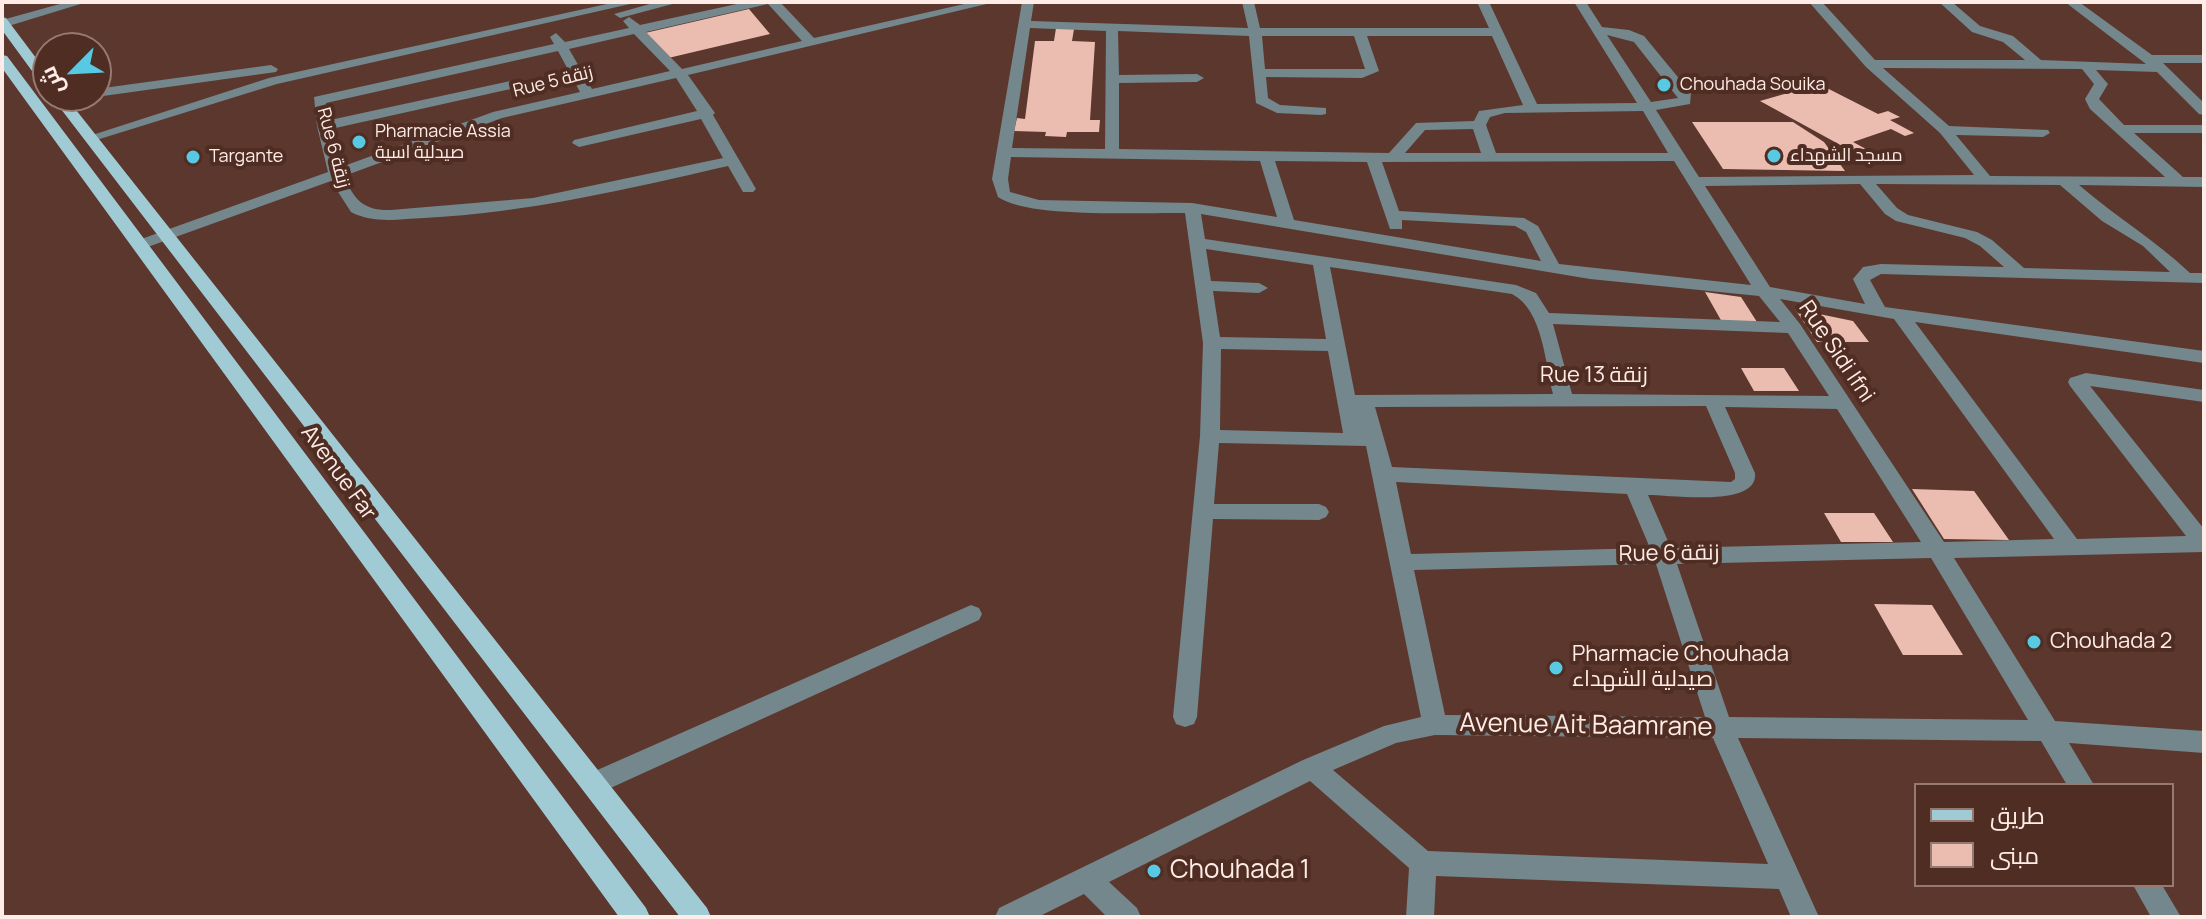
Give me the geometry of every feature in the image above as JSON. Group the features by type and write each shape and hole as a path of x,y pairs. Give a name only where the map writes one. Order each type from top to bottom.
{"main road":[{"path":"2,20 32,61"},
{"name":"Avenue Far","path":"2,59 636,917"},
{"name":"Avenue Far","path":"71,112 168,233 219,303 697,917"}],"street":[{"path":"2,20 43,2"},
{"path":"2,20 81,2"},
{"path":"112,91 254,73 580,2"},
{"path":"90,138 308,72 633,2"},
{"path":"203,103 674,2"},
{"name":"Rue 6 زنقة","path":"732,161 524,205 368,214 356,208 343,192 319,100 763,2"},
{"path":"773,2 809,41"},
{"name":"Rue 5 زنقة","path":"139,245 337,171 531,105 946,6 989,2"},
{"path":"1028,2 1000,187 1012,200 1039,205 1192,208 1286,221 1402,245 1553,268 1764,291 1900,315 2204,357"},
{"path":"1248,2 1255,32 1259,97 1266,104 1283,109 1321,111"},
{"path":"1483,2 1531,107"},
{"name":"Rue Sidi Ifni","path":"1580,2 1764,291 1794,328 1937,549 2080,783"},
{"path":"1815,2 1871,64 1945,130 1986,180"},
{"path":"1945,2 1976,29 2008,39 2038,64"},
{"path":"2071,2 2155,64 2204,111"},
{"path":"621,14 678,71 708,113 748,189"},
{"path":"1023,24 1255,32 1498,32"},
{"path":"1112,27 1112,154"},
{"path":"550,29 587,92"},
{"path":"1490,157 1479,125 1484,114 1531,107 1646,107 1685,101 1684,93 1639,39 1629,34 1597,30"},
{"path":"1259,73 1362,74 1372,71 1359,32"},
{"path":"489,42 531,105"},
{"path":"1871,64 2155,64 2202,52"},
{"path":"2085,65 2101,84 2093,102 2179,182"},
{"path":"1112,79 1197,78"},
{"path":"311,81 319,100"},
{"path":"324,126 515,84"},
{"path":"2188,97 2204,98"},
{"path":"579,143 708,113"},
{"path":"1393,158 1421,126 1479,125"},
{"path":"2122,129 2204,129"},
{"path":"1945,130 2043,133"},
{"path":"1004,152 1373,158 1679,157"},
{"path":"1266,156 1286,221"},
{"path":"1373,158 1402,245"},
{"path":"1694,182 1864,179 2204,182"},
{"path":"1864,179 1891,211 1902,218 1971,235 1986,243 2018,271"},
{"path":"2064,181 2108,218 2149,243 2186,278"},
{"path":"1185,717 1210,436 1212,343 1192,208"},
{"path":"1392,215 1518,221 1532,229 1553,268"},
{"path":"1195,242 1516,290 1530,297 1543,318 1564,400"},
{"path":"1320,260 1336,345 1355,401 1363,440 1384,474 1435,725"},
{"path":"1878,311 1861,279 1874,270 2018,271 2204,278"},
{"path":"1203,286 1259,288"},
{"path":"1900,315 2071,546"},
{"path":"1543,318 1794,328"},
{"path":"1212,343 1336,345"},
{"path":"2204,411 2196,395 2086,379 2079,381 2078,385 2204,544"},
{"path":"1384,474 1634,487 1727,490 1743,486 1745,473 1713,400"},
{"name":"Rue 13 زنقة","path":"1355,401 1713,400 1841,403"},
{"path":"1210,436 1363,440"},
{"path":"1634,487 1663,554 1720,727 1805,917"},
{"path":"1201,511 1319,512"},
{"name":"Rue 6 زنقة","path":"1401,562 2204,544"},
{"path":"595,783 971,614"},
{"name":"Avenue Ait Baamrane","path":"1009,917 1312,768 1393,733 1435,725 2046,731 2204,742"},
{"path":"1312,768 1423,863 1787,877"},
{"path":"1420,917 1423,863"},
{"path":"1087,879 1127,917"},
{"path":"2148,887 2167,917"}],"building":[{"path":"749,9 770,34 664,59 645,33"},
{"path":"1056,28 1074,29 1072,41 1095,42 1090,120 1100,120 1099,132 1067,132 1066,137 1045,136 1046,132 1014,131 1017,118 1025,119 1035,41 1054,41"},
{"path":"1819,84 1878,114 1888,111 1900,117 1890,120 1914,133 1905,136 1891,129 1853,142 1866,149 1855,153 1760,101"},
{"name":"مسجد الشهداء","path":"1692,122 1793,122 1824,142 1845,171 1723,169"},
{"path":"1705,292 1741,297 1757,322 1722,322"},
{"path":"1795,309 1853,321 1869,342 1817,342"},
{"path":"1741,368 1784,368 1799,391 1754,391"},
{"path":"1912,489 1974,491 2009,540 1944,539"},
{"path":"1824,513 1874,513 1893,542 1841,542"},
{"path":"1874,604 1932,605 1963,655 1903,655"}],"place":[{"name":"Chouhada Souika","path":"1664,85"},
{"name":"Pharmacie Assia صيدلية اسية","path":"359,142"},
{"name":"مسجد الشهداء","path":"1774,156"},
{"name":"Targante","path":"193,157"},
{"name":"Chouhada 2","path":"2034,642"},
{"name":"Pharmacie Chouhada صيدلية الشهداء","path":"1556,668"},
{"name":"Chouhada 1","path":"1154,871"}]}
